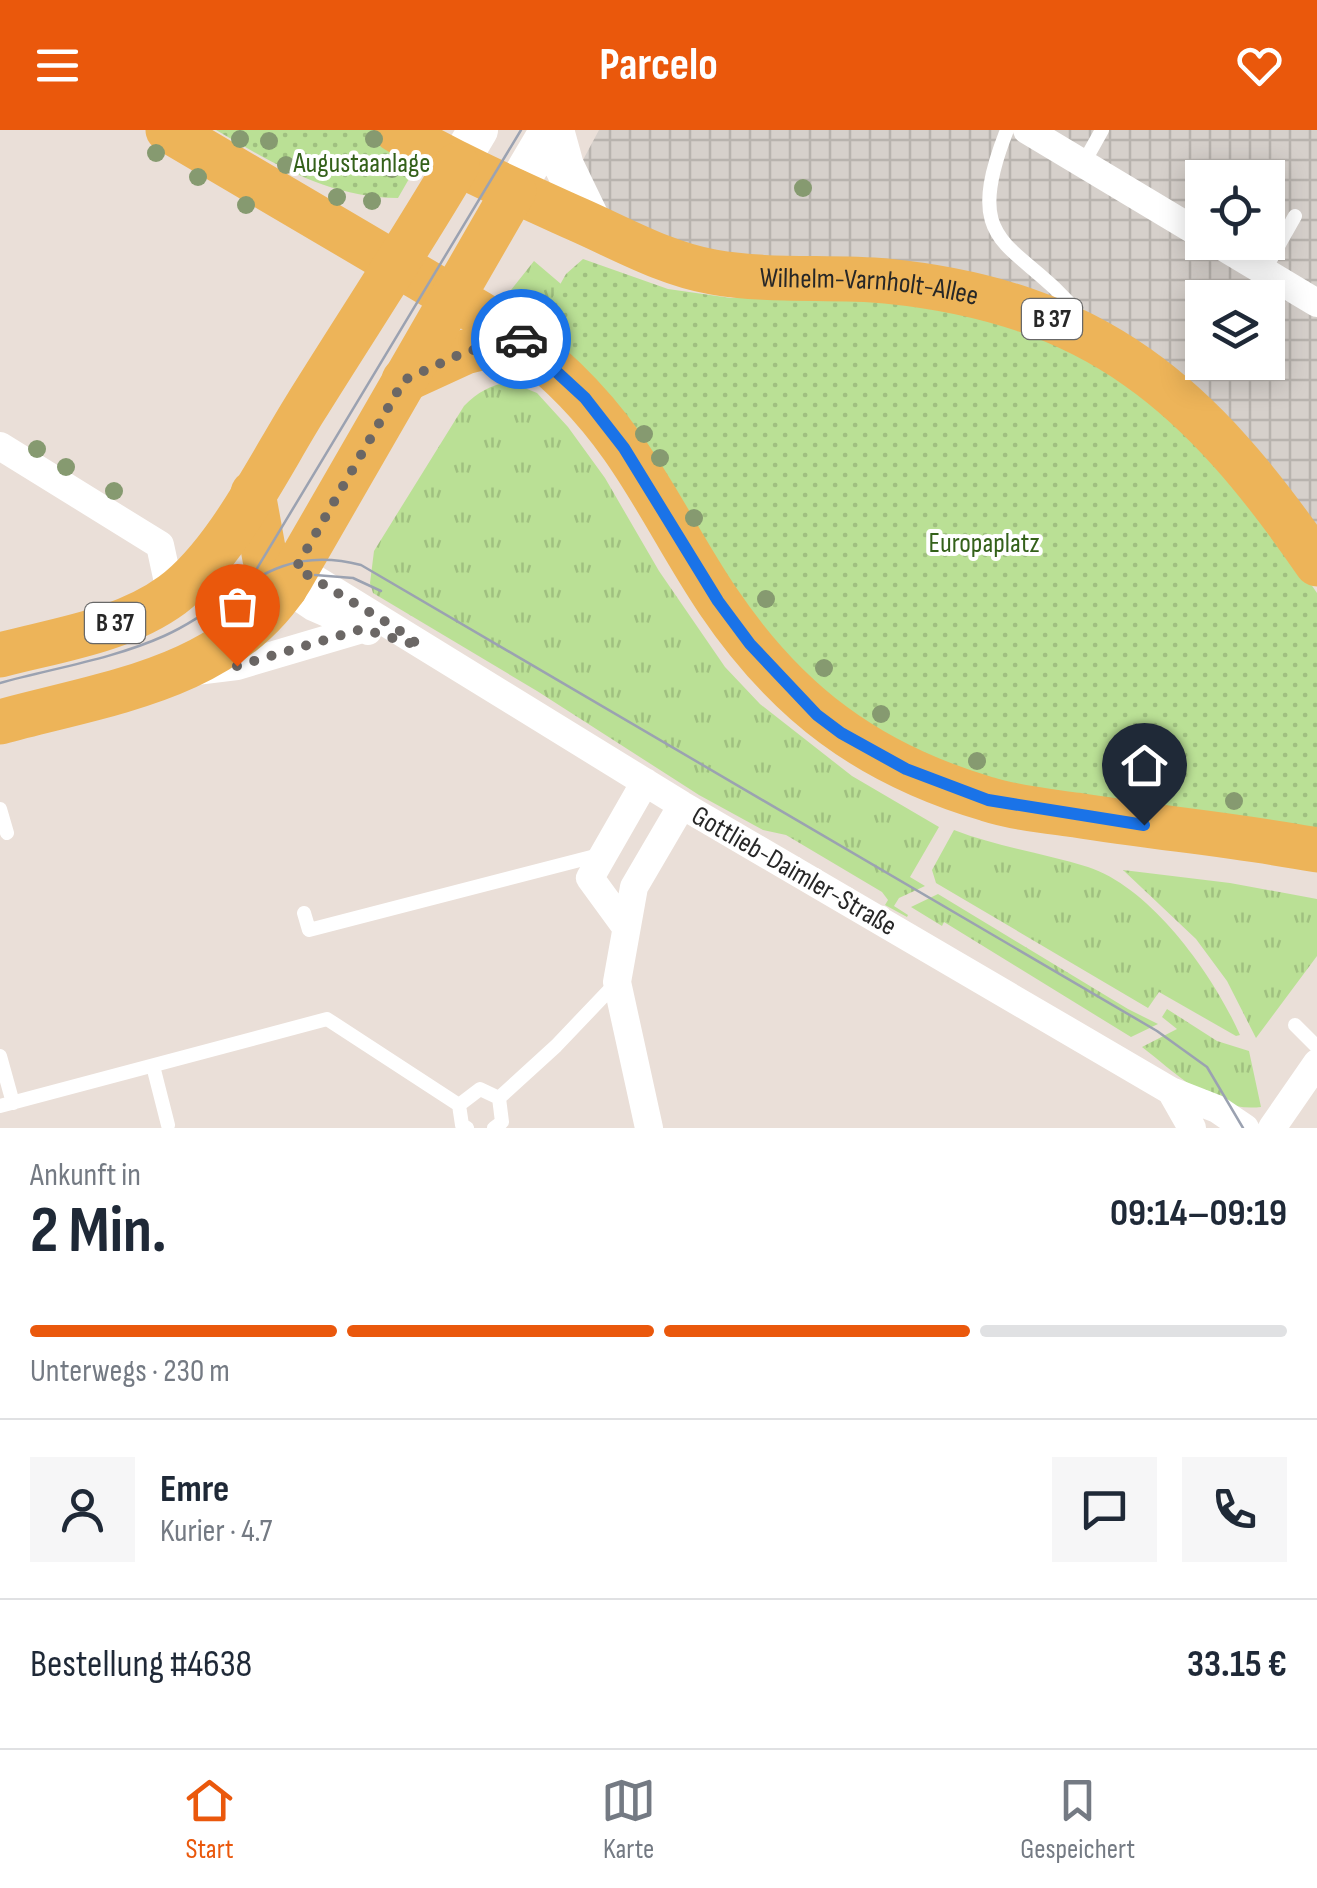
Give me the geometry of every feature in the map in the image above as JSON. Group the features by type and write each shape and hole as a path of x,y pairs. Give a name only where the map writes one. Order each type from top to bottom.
{"main road":[{"path":"168,130 520,338 585,398 624,448 718,601 750,644 795,695 841,733 906,769 988,800 1317,850"},
{"path":"396,130 468,147"},
{"path":"452,297 552,130"},
{"path":"552,130 564,166 608,233"},
{"name":"B 37","path":"0,655 141,614 171,596 212,556 398,265 468,147 514,191"},
{"path":"325,222 426,218 475,207 514,191"},
{"name":"Wilhelm-Varnholt-Allee","path":"514,191 608,233 712,272 888,282 978,296 1044,315 1139,366 1198,414 1266,493 1317,564"},
{"name":"B 37","path":"398,265 486,238 608,233"},
{"name":"B 37","path":"0,722 174,673 216,653 265,616 282,572 452,297"},
{"path":"404,380 465,352 520,338"},
{"path":"253,493 282,572"},
{"path":"212,556 282,572"}],"street":[{"path":"1027,130 1185,225"},
{"path":"1245,260 1317,303"},
{"path":"0,446 160,545 171,596"},
{"name":"Gottlieb-Daimler-Straße","path":"282,572 312,608 362,629 420,646"},
{"name":"Gottlieb-Daimler-Straße","path":"282,572 396,628 682,805 1171,1091 1217,1108 1246,1128"},
{"path":"174,673 237,666 362,629"},
{"path":"625,926 590,878 645,782"},
{"path":"650,1128 617,982 634,887 682,805"},
{"path":"601,893 608,896 634,887"},
{"path":"1272,1128 1317,1063"},
{"path":"1171,1091 1192,1128"},
{"name":"Gottlieb-Daimler-Straße","path":"1171,1091 1195,1115 1216,1128"}],"lane":[{"path":"1007,130 990,182 990,219 998,238 1056,288 1102,343"},
{"path":"1083,164 1102,130"},
{"path":"1264,271 1295,216"},
{"path":"0,810 6,833"},
{"path":"304,913 308,930 604,854"},
{"path":"499,1098 617,982"},
{"path":"0,1056 6,1104 327,1019 459,1105 462,1125 467,1128"},
{"path":"1295,1025 1317,1048"},
{"path":"153,1066 168,1125"},
{"path":"459,1105 480,1089 499,1098"},
{"path":"499,1098 503,1126"}],"green space":[{"name":"Augustaanlage","path":"216,130 375,130 421,158 398,198 373,196 303,177"},
{"name":"Europaplatz","path":"583,259 668,289 731,298 852,295 1026,326 1147,392 1267,520 1317,593 1317,834 1066,797 975,776 926,757 867,725 825,694 729,594 536,327 566,274"},
{"path":"534,261 561,284 536,327 499,305"},
{"path":"510,382 537,393 568,427 605,478 659,571 725,667 760,704 852,776 939,827 910,877 925,886 899,898 894,906 907,917 885,905 888,900 882,892 786,835 763,830 699,795 537,691 373,593 370,583 374,551 464,406 485,390"},
{"path":"954,830 1088,867 1135,894 1197,961 1240,1035 1159,992 1148,1008 936,883 932,870"},
{"path":"1123,870 1317,899 1317,956 1256,1038 1227,981 1196,939"},
{"path":"938,894 1158,1024 1131,1037 944,922 942,926 911,907"},
{"path":"1167,1009 1217,1041 1249,1051 1261,1107 1227,1104 1212,1098 1142,1047 1177,1029 1162,1017"}],"shaded area":[{"path":"599,130 1317,130 1317,534 1147,349 671,241 597,212 576,173"}],"tram line":[{"path":"250,580 521,130"},
{"path":"0,683 145,644 189,623 277,568 301,561 361,565 1157,1031 1207,1067 1243,1128"},
{"path":"315,575 353,578 381,591"}],"way so far":[{"path":"237,666 362,629 420,646 296,568 404,380 465,352 521,339"}],"route":[{"path":"521,339 585,398 624,448 718,601 776,675 817,715 906,769 988,800 1144,825"}]}
